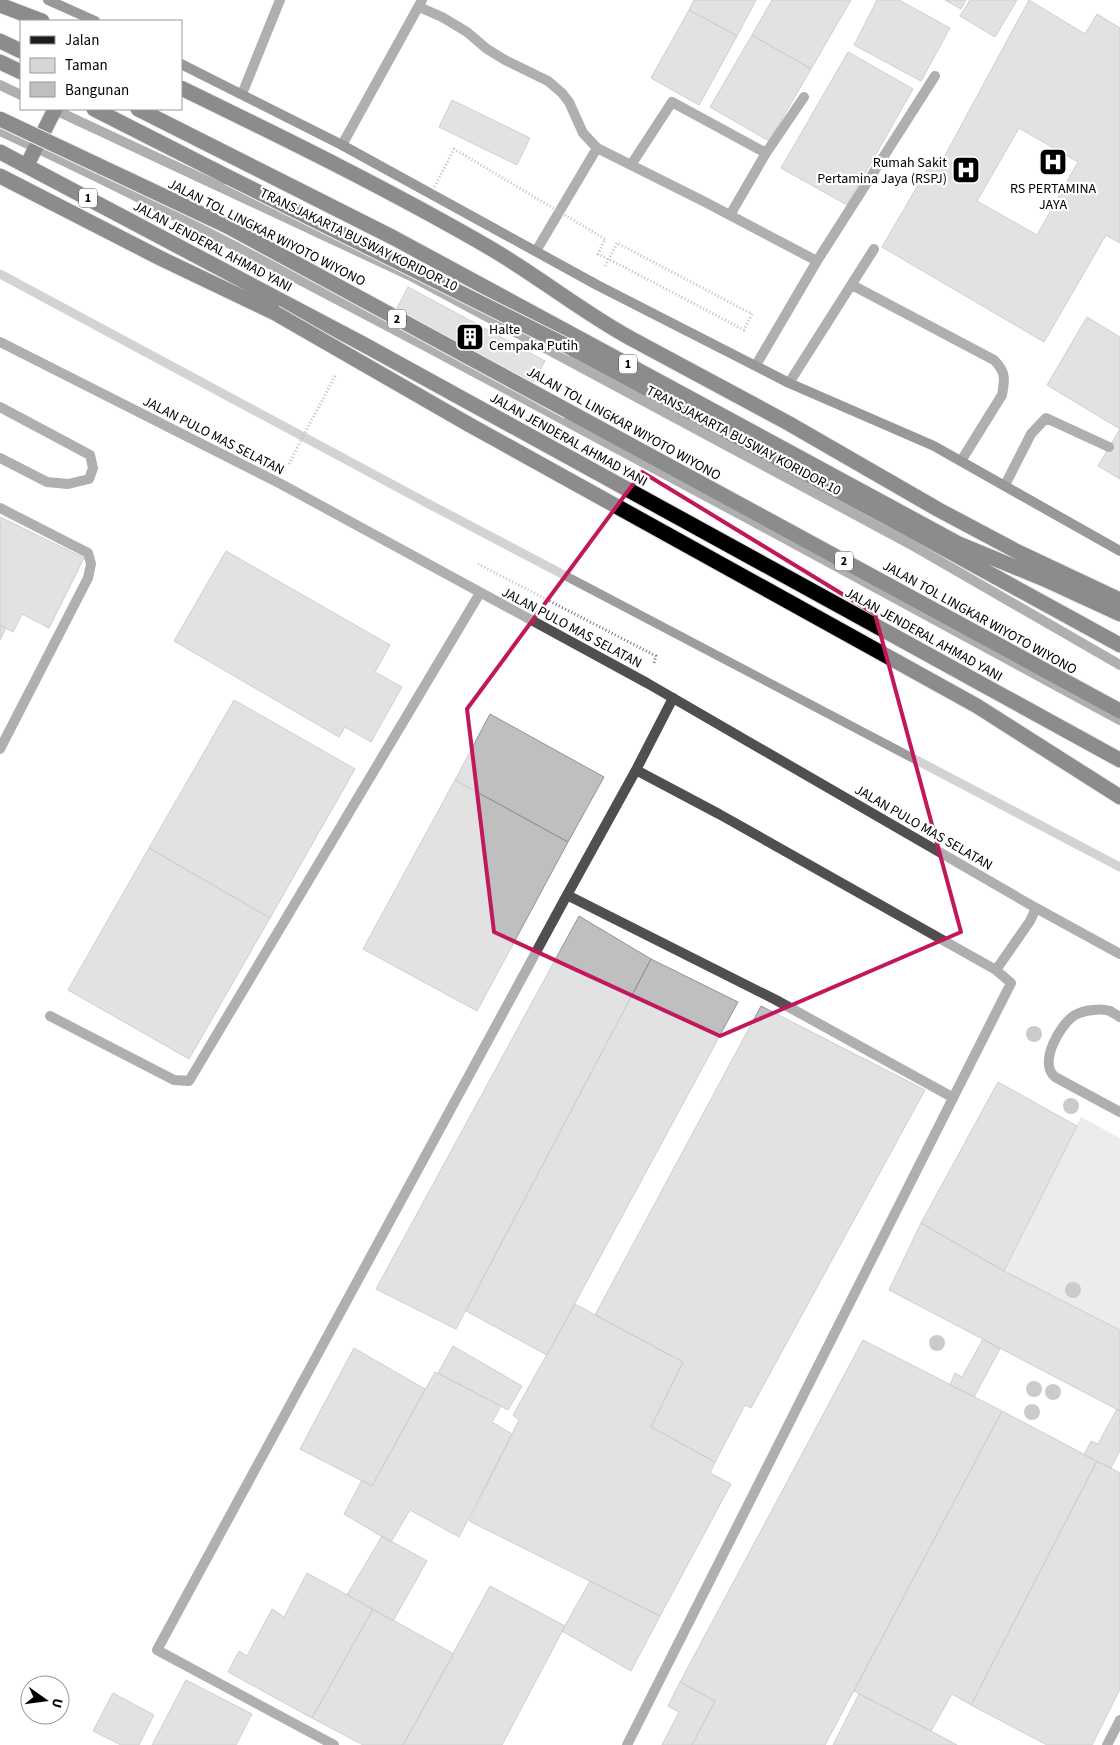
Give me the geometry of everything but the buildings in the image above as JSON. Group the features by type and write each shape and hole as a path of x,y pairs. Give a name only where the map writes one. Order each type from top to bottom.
{"highway":[{"path":"0,5 39,20"},
{"path":"0,41 20,51"},
{"path":"0,62 20,72"},
{"path":"182,88 373,183 492,249 599,321 788,423 939,510 1016,551 1120,600"},
{"path":"27,165 54,110"},
{"path":"96,110 573,349 1120,645"},
{"name":"1","path":"140,110 394,238 959,544 1044,579 1120,614"},
{"name":"JALAN TOL LINGKAR WIYOTO WIYONO","path":"0,119 227,226 1120,711"},
{"name":"JALAN JENDERAL AHMAD YANI","path":"0,152 379,352 1120,760"},
{"path":"0,176 160,258 275,313 452,415 977,706 1120,797"}],"main road":[{"path":"48,0 93,20"},
{"path":"182,64 342,146 597,285 789,383 934,446 1120,551"}],"street":[{"path":"242,94 280,0"},
{"path":"342,146 420,3 467,32 487,49 505,60 548,81 569,102 583,133 597,148 817,261"},
{"path":"756,365 817,261 935,76"},
{"path":"0,85 20,95"},
{"path":"730,215 766,153 804,97"},
{"path":"631,165 672,102 766,153"},
{"name":"TRANSJAKARTA BUSWAY KORIDOR 10","path":"56,110 412,277 910,544 1120,665"},
{"path":"0,131 275,267 639,459 1120,720"},
{"path":"536,251 597,148"},
{"path":"789,383 874,249"},
{"path":"852,285 994,360 1002,369 1004,382 1002,395 961,461"},
{"name":"JALAN PULO MAS SELATAN","path":"0,342 282,484 673,698 1036,908 1120,954"},
{"path":"0,407 90,455 93,468 89,479 68,484 47,482 0,458"},
{"path":"1005,485 1031,434 1046,418 1109,447"},
{"path":"0,508 88,553 91,564 88,578 0,749"},
{"path":"50,1016 174,1080 189,1081 480,593"},
{"path":"334,1745 157,1650 636,770 673,698"},
{"path":"627,1745 1011,983 996,970 636,770"},
{"path":"567,895 776,1000 952,1097"},
{"path":"996,970 1030,921 1036,908"},
{"path":"1120,1017 1108,1010 1088,1010 1075,1015 1063,1026 1049,1054 1048,1066 1050,1073 1055,1078 1120,1112"},
{"path":"1107,1745 1120,1720"}],"path":[{"path":"454,150 605,239 598,254 624,267 744,330 752,314 617,243 597,285"},
{"path":"288,466 297,448"}],"highlighted area":[{"path":"642,472 875,614 961,932 720,1036 494,932 467,709"}],"green space":[{"path":"1081,1117 1120,1138 1120,1330 1004,1271"}],"waterway":[{"path":"0,274 425,502 1120,867"}],"place":[{"name":"RS PERTAMINA JAYA","path":"1053,162"},
{"name":"Rumah Sakit Pertamina Jaya (RSPJ)","path":"966,170"},
{"name":"Halte Cempaka Putih","path":"470,337"}]}
